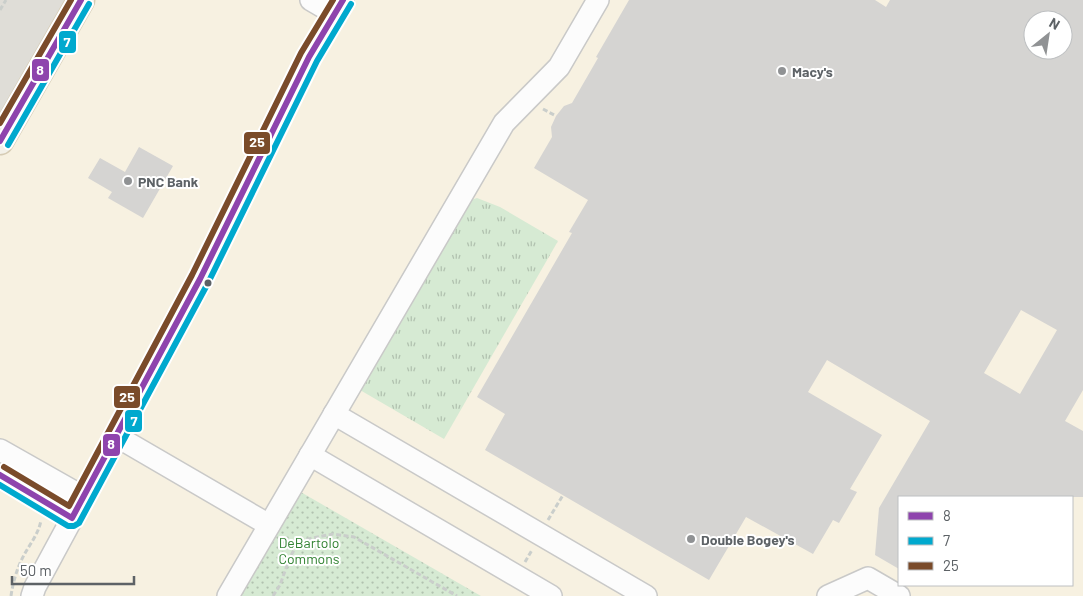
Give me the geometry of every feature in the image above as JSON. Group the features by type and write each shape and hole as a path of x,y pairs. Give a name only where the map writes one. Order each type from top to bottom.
{"main road":[{"path":"0,141 81,0"}],"lane":[{"path":"32,596 35,587 200,279 309,57 339,7 312,0"},
{"path":"228,596 504,123 559,67 598,0"},
{"path":"334,414 646,596"},
{"path":"116,436 270,525"},
{"path":"0,450 83,498"},
{"path":"310,455 551,596"},
{"path":"0,475 72,518"},
{"path":"828,596 868,578 899,596"}],"path":[{"path":"0,10 6,0"},
{"path":"11,596 13,581 23,557 37,532"},
{"path":"273,596 280,585 290,557 296,547 308,539 333,534 354,537 457,596"}],"shaded area":[{"path":"0,0 81,0 0,141"},
{"path":"81,0 1083,0 1083,596 0,596 0,140"}],"green space":[{"path":"477,198 500,207 558,241 444,439 360,390 468,201"},
{"name":"DeBartolo Commons","path":"292,487 481,596 228,596"}],"building":[{"path":"629,0 875,0 886,7 890,0 1083,0 1083,390 1065,421 1083,431 1083,497 898,496 898,568 875,555 879,508 930,421 827,360 808,392 882,435 850,489 857,492 839,523 833,520 813,554 746,517 709,580 485,450 505,414 477,397 572,233 569,232 588,200 534,168 552,137 551,127 556,116 564,106 572,103","holes":["1021,310 1057,330 1020,394 984,373"]},
{"name":"PNC Bank","path":"139,147 173,166 143,218 108,198 112,192 88,178 100,158 125,172"}],"transit line":[{"name":"25","path":"0,123 71,0"},
{"name":"8","path":"0,141 81,0"},
{"name":"25","path":"4,467 69,506 192,275 301,53 333,0"},
{"name":"8","path":"0,475 72,518 200,279 309,57 343,0"},
{"name":"7","path":"8,145 89,4"},
{"name":"7","path":"0,485 68,526 74,526 79,523 208,283 317,61 351,4"}],"place":[{"name":"Macy's","path":"782,71"},
{"name":"PNC Bank","path":"128,181"},
{"name":"Double Bogey's","path":"691,539"}]}
